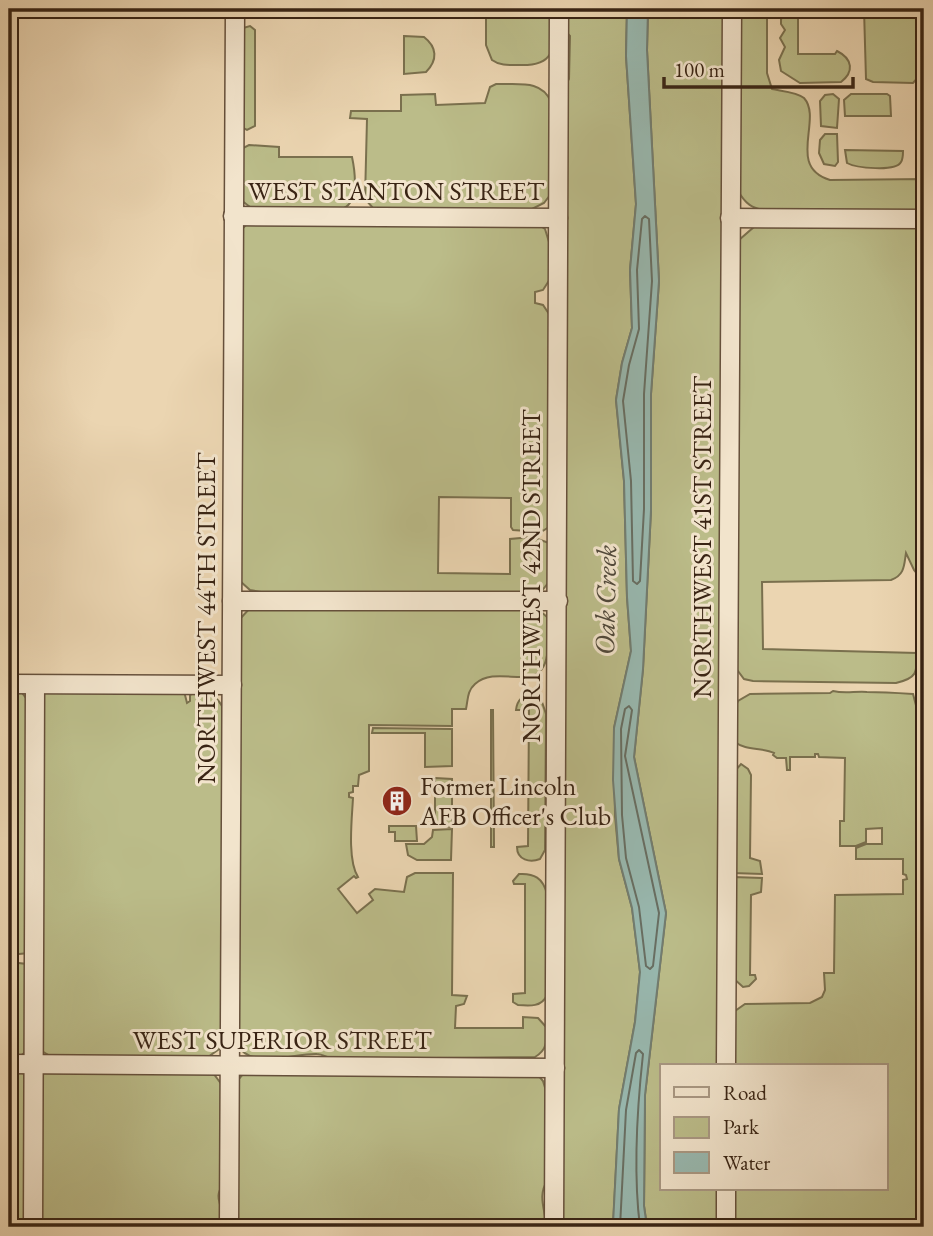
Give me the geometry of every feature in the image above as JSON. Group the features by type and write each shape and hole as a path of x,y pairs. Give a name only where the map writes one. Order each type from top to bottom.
{"street":[{"name":"NORTHWEST 44TH STREET","path":"229,1227 235,9"},
{"name":"NORTHWEST 42ND STREET","path":"554,1227 559,9"},
{"name":"NORTHWEST 41ST STREET","path":"726,1064 732,9"},
{"name":"WEST STANTON STREET","path":"233,216 558,218"},
{"path":"730,218 924,219"},
{"path":"232,601 558,601"},
{"path":"9,684 232,685"},
{"path":"33,1227 35,685"},
{"name":"WEST SUPERIOR STREET","path":"9,1064 555,1068"},
{"path":"726,1190 726,1227"}],"green space":[{"path":"486,9 552,9 553,41 549,56 543,61 520,65 505,65 492,60 486,45"},
{"path":"566,9 627,9 626,56 636,204 630,270 632,328 622,363 616,400 624,481 631,651 614,728 615,816 619,859 632,908 640,972 635,1022 619,1109 613,1227 560,1227 565,86 569,79 570,36 566,32"},
{"path":"648,9 724,9 719,1064 660,1064 660,1190 719,1190 718,1227 647,1227 644,1206 645,1095 666,913 634,757 643,669 651,510 651,394 659,281 647,50"},
{"path":"737,9 767,9 767,73 772,89 801,96 809,107 807,154 810,165 817,174 830,180 924,179 924,211 769,211 758,209 746,202 737,189"},
{"path":"785,9 798,9 798,54 835,54 837,51 846,58 850,70 841,82 800,83 781,71 779,60 785,47 780,38 785,30 781,19 786,15"},
{"path":"864,9 924,9 924,74 913,83 873,82 866,79"},
{"path":"250,26 255,30 255,126 247,130 243,128 243,28"},
{"path":"404,36 424,37 434,49 433,63 426,72 404,74"},
{"path":"496,84 535,86 547,95 551,102 550,195 544,203 532,209 373,208 365,199 367,119 350,118 351,111 401,111 401,95 435,94 436,105 485,103 490,87"},
{"path":"833,94 839,99 837,128 821,126 820,101 825,95"},
{"path":"851,94 887,94 890,96 891,116 845,116 844,100"},
{"path":"825,134 837,134 838,162 835,166 824,164 819,153 820,140"},
{"path":"249,145 279,147 279,157 352,157 355,185 352,199 344,208 250,207 241,200 241,149"},
{"path":"845,150 903,151 903,156 898,165 892,167 867,168 847,163"},
{"path":"249,222 538,224 545,229 549,242 550,279 543,290 535,292 535,303 543,305 549,314 549,527 541,532 513,530 511,498 439,497 438,573 510,574 510,539 532,537 549,543 548,583 541,592 531,595 261,592 250,590 240,581 240,231"},
{"path":"765,223 924,226 918,575 906,553 901,572 891,580 762,582 763,649 917,653 914,674 903,681 753,681 744,679 735,667 739,240 754,227"},
{"path":"251,607 539,610 547,617 546,661 540,671 531,676 486,678 475,684 469,693 466,709 452,709 452,726 369,725 369,771 359,775 358,786 353,786 353,792 349,793 349,797 353,798 352,860 358,877 354,876 338,889 357,913 373,900 369,894 375,889 404,892 407,877 415,873 453,873 452,995 467,996 464,1004 456,1006 455,1028 523,1028 523,1017 538,1018 547,1028 547,1037 546,1045 535,1057 333,1059 307,1054 262,1059 243,1052 237,1044 239,620"},
{"path":"9,689 19,689 29,702 29,953 9,955"},
{"path":"184,691 187,703 190,701 190,695 204,692 216,698 222,706 222,1041 219,1049 208,1057 52,1057 40,1050 42,696 46,692"},
{"path":"532,694 542,702 546,714 545,850 540,859 532,861 522,858 517,847 528,846 529,710 516,710 521,699"},
{"path":"750,694 913,694 918,713 917,1042 918,1044 924,1041 924,1227 731,1227 731,1190 888,1190 888,1064 734,1064 735,1011 745,1004 810,1003 822,997 825,990 824,973 834,973 835,895 903,894 903,880 907,879 903,874 903,859 856,859 856,848 866,844 882,844 882,828 866,829 866,842 856,846 840,846 840,821 844,821 845,758 819,757 818,754 815,754 815,757 790,757 790,770 787,770 786,758 777,758 769,751 744,747 735,742 736,706 738,701"},
{"path":"493,710 494,847 491,847"},
{"path":"373,728 452,729 452,766 425,767 425,733 372,733"},
{"path":"741,764 751,775 750,858 760,861 762,874 733,873 734,772"},
{"path":"435,778 452,779 452,827 435,826"},
{"path":"389,826 416,826 417,841 395,841 395,832 389,832"},
{"path":"452,829 451,860 417,860 408,855 406,844 424,844 432,837 433,830"},
{"path":"519,874 529,874 537,878 547,894 547,995 539,1004 531,1005 518,1005 513,1002 513,994 525,993 525,884 514,884 513,881"},
{"path":"733,877 762,878 761,892 751,895 750,975 755,975 756,979 749,986 743,987 732,977"},
{"path":"9,962 27,964 28,1050 19,1057 9,1057"},
{"path":"9,1069 22,1072 26,1077 28,1227 9,1227"},
{"path":"49,1069 213,1073 222,1085 222,1186 218,1198 222,1213 221,1227 37,1227 41,1075"},
{"path":"243,1074 538,1075 546,1091 547,1181 542,1198 546,1227 235,1227 238,1080"}],"water":[{"name":"Oak Creek","path":"627,9 648,9 647,50 659,281 651,394 651,510 643,669 634,757 666,913 645,1095 644,1206 647,1227 613,1227 619,1109 635,1022 640,972 632,908 619,859 613,780 614,728 631,651 624,481 616,400 622,363 632,328 630,270 636,204 626,56"}],"place":[{"name":"Former Lincoln AFB Officer's Club","path":"397,801"}]}
